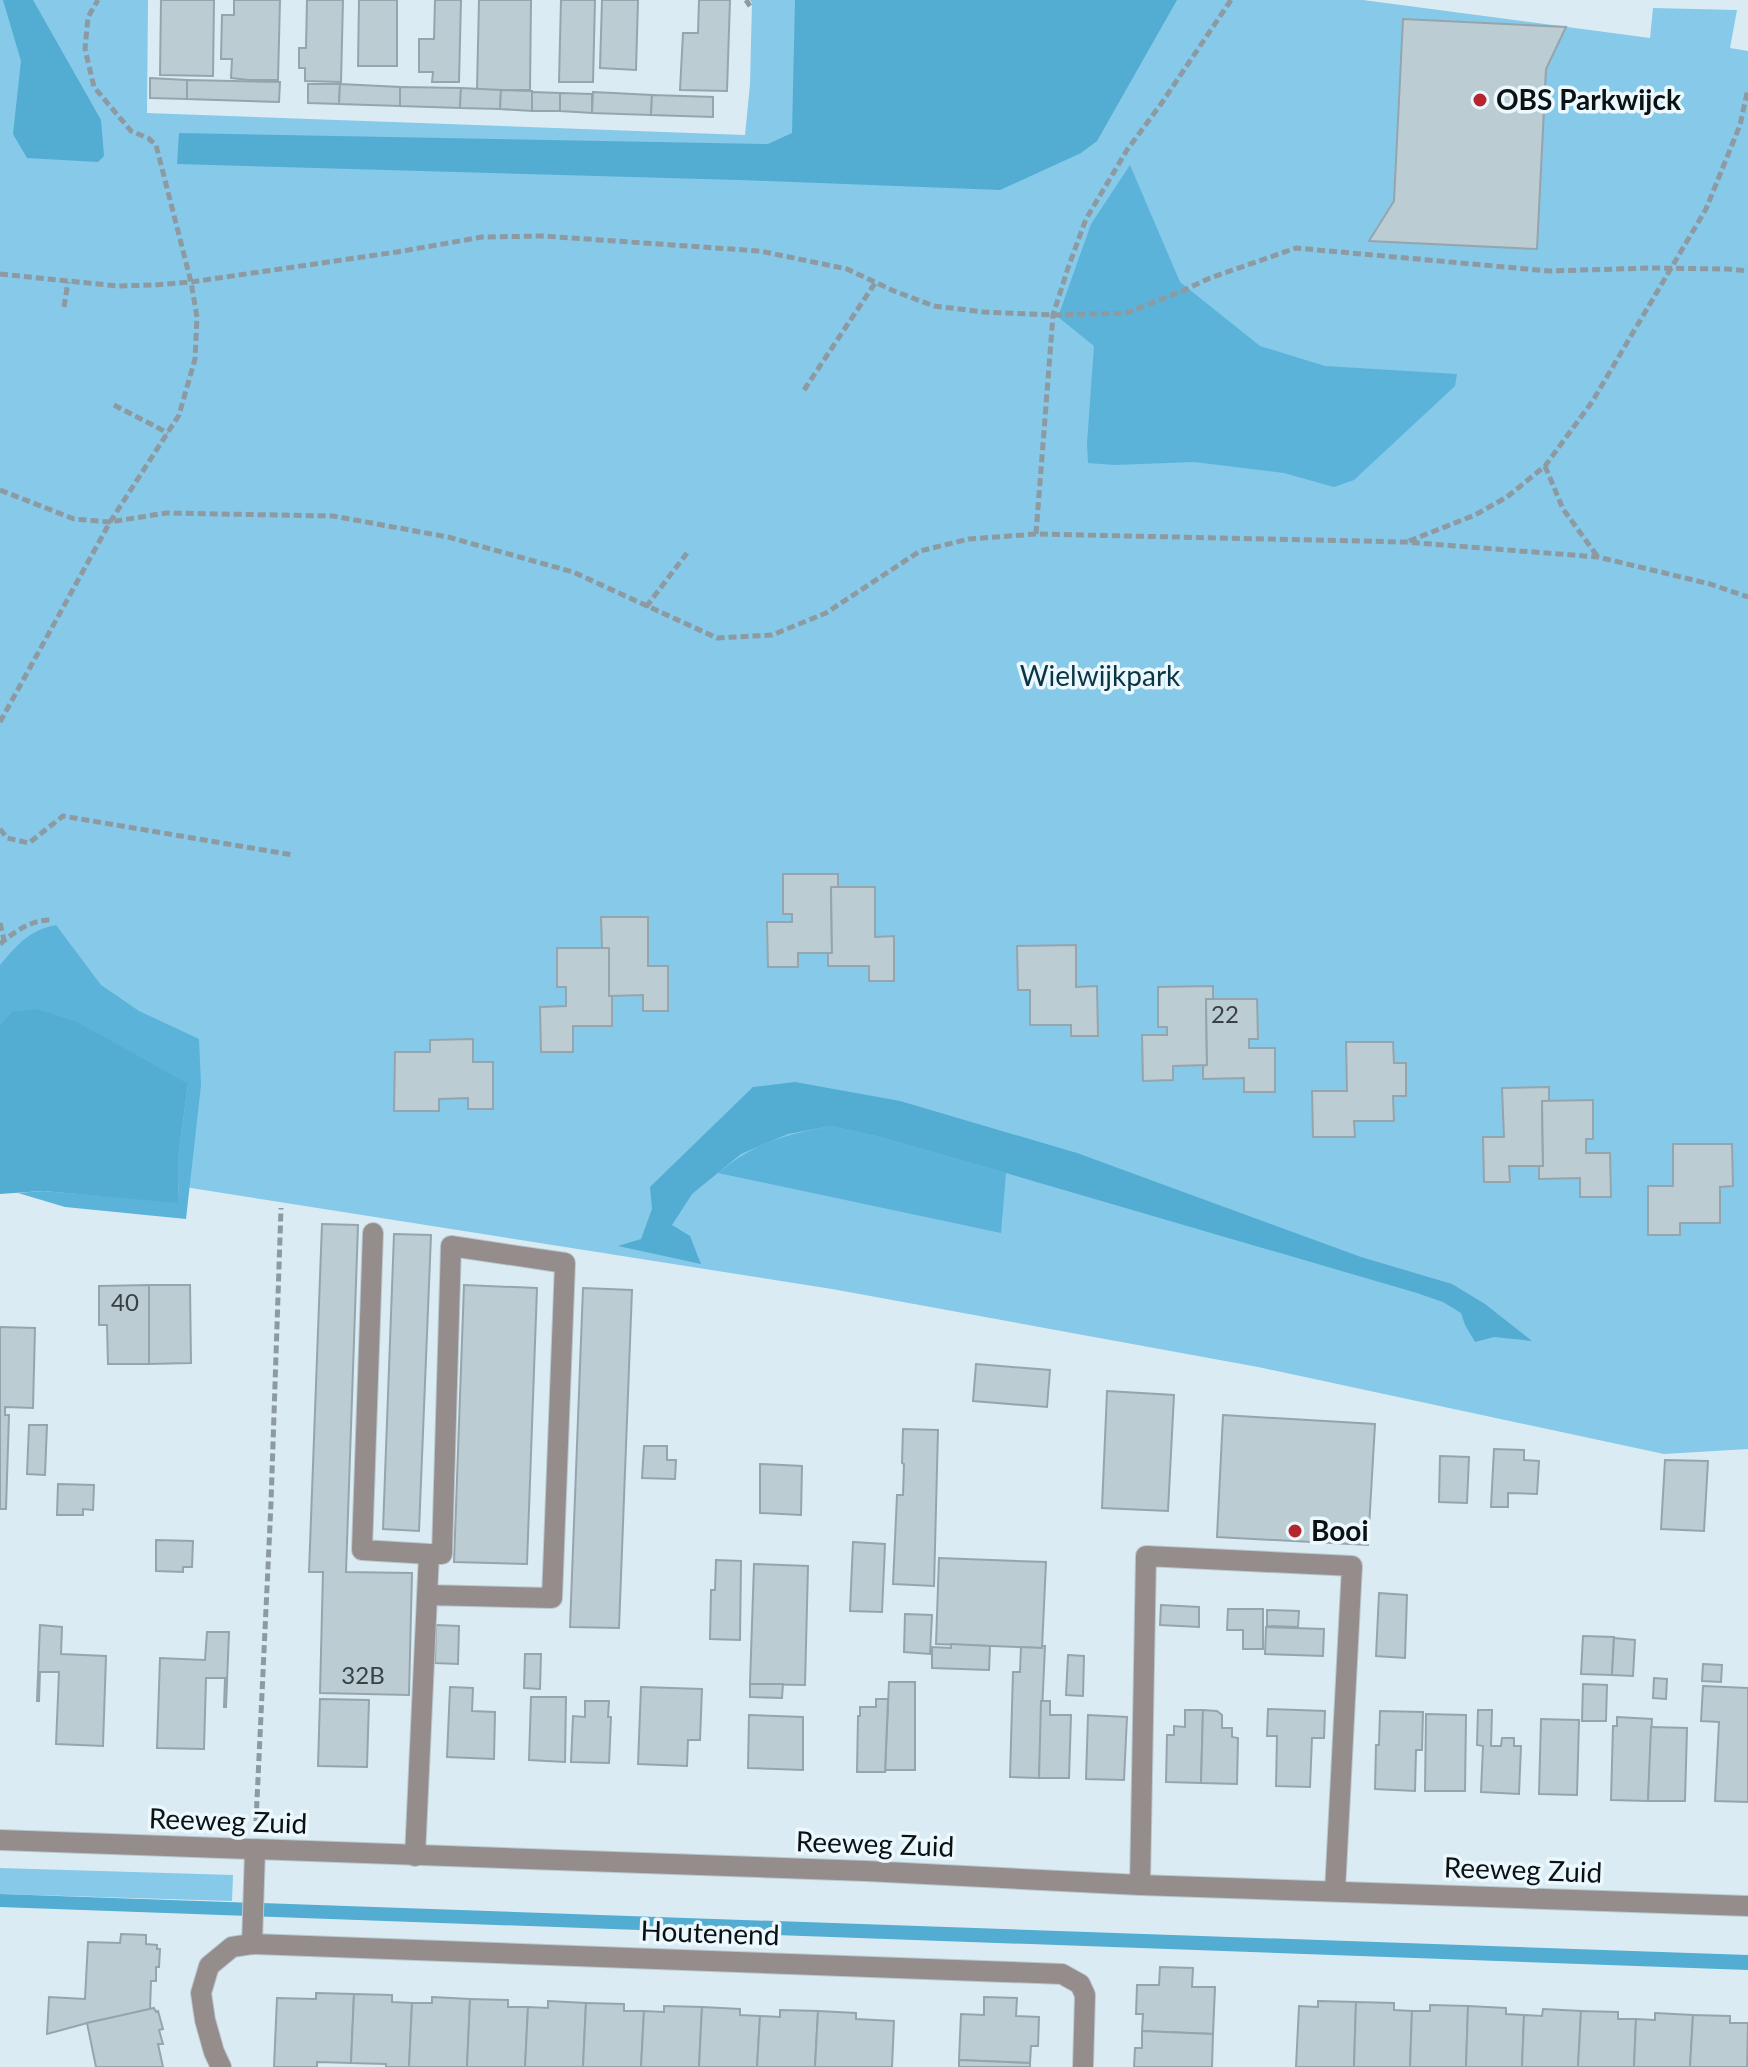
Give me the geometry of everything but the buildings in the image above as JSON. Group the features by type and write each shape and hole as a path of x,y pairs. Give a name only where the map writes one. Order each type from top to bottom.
{"street":[{"path":"373,1233 362,1550 442,1554 451,1246 565,1263 552,1598 427,1595"},
{"path":"415,1856 429,1554"},
{"path":"1140,1885 1146,1556 1352,1566 1335,1891"},
{"name":"Reeweg Zuid","path":"0,1840 1748,1906"},
{"path":"252,1944 255,1850"},
{"name":"Houtenend","path":"221,2067 205,2020 201,1993 209,1966 232,1947 252,1944 1062,1974 1080,1984 1085,1995 1083,2067"}],"path":[{"path":"0,722 110,522 179,415 195,359 197,317 191,282 156,145 131,131 94,87 85,49 88,17 98,0"},
{"path":"746,0 750,6"},
{"path":"1036,534 1053,315 1086,219 1127,150 1231,0"},
{"path":"1405,542 1475,515 1507,497 1545,466 1592,402 1706,209 1740,125 1748,89"},
{"path":"0,274 117,286 191,282 482,237 543,236 760,251 847,269 934,306 1053,315 1126,313 1210,278 1296,248 1549,271 1748,271"},
{"path":"64,307 68,282"},
{"path":"804,390 875,283"},
{"path":"114,405 168,433"},
{"path":"1545,466 1563,509 1598,557"},
{"path":"0,490 74,519 110,522 166,513 333,516 448,537 573,572 717,638 772,635 826,613 920,551 969,539 1036,534 1405,542 1598,557 1710,584 1748,597"},
{"path":"646,607 687,553"},
{"path":"0,829 7,838 29,843 63,816 293,855"},
{"path":"2,942 15,931 45,919 52,920"},
{"path":"0,923 2,942"},
{"path":"255,1850 281,1208"}],"green space":[{"name":"Wielwijkpark","path":"0,0 148,0 147,113 745,135 750,84 750,0 1363,0 1650,38 1653,8 1737,10 1730,48 1748,51 1748,1449 1664,1454 1258,1367 832,1289 0,1158"},
{"path":"0,1868 233,1875 232,1901 0,1894"}],"shaded area":[{"path":"3,0 33,0 101,120 104,156 98,162 27,158 13,134 21,61"},
{"path":"795,0 1177,0 1097,141 1081,153 1000,190 177,164 179,133 768,144 792,133"},
{"path":"1130,165 1180,282 1260,346 1325,366 1457,374 1455,386 1354,480 1334,487 1284,473 1194,462 1088,463 1094,346 1058,317 1091,224"},
{"path":"56,925 101,985 139,1011 199,1039 201,1085 186,1219 65,1207 18,1193 43,1191 179,1202 178,1157 188,1085 76,1021 36,1009 0,1026 0,965 24,939"},
{"path":"37,1009 76,1021 188,1084 178,1157 179,1203 43,1191 0,1194 0,1026 12,1012"},
{"path":"795,1082 900,1101 1077,1153 1361,1257 1452,1284 1485,1304 1532,1341 1494,1337 1475,1342 1461,1313 1443,1302 1417,1293 880,1137 831,1126 788,1134 741,1154 692,1194 672,1225 690,1236 701,1264 618,1246 641,1239 652,1209 650,1187 753,1087"},
{"path":"831,1126 1006,1173 1001,1233 718,1173 771,1141"},
{"path":"0,1894 1748,1955 1748,1970 0,1907"}],"place":[{"name":"OBS Parkwijck","path":"1480,100"},
{"name":"Booi","path":"1295,1531"}]}
